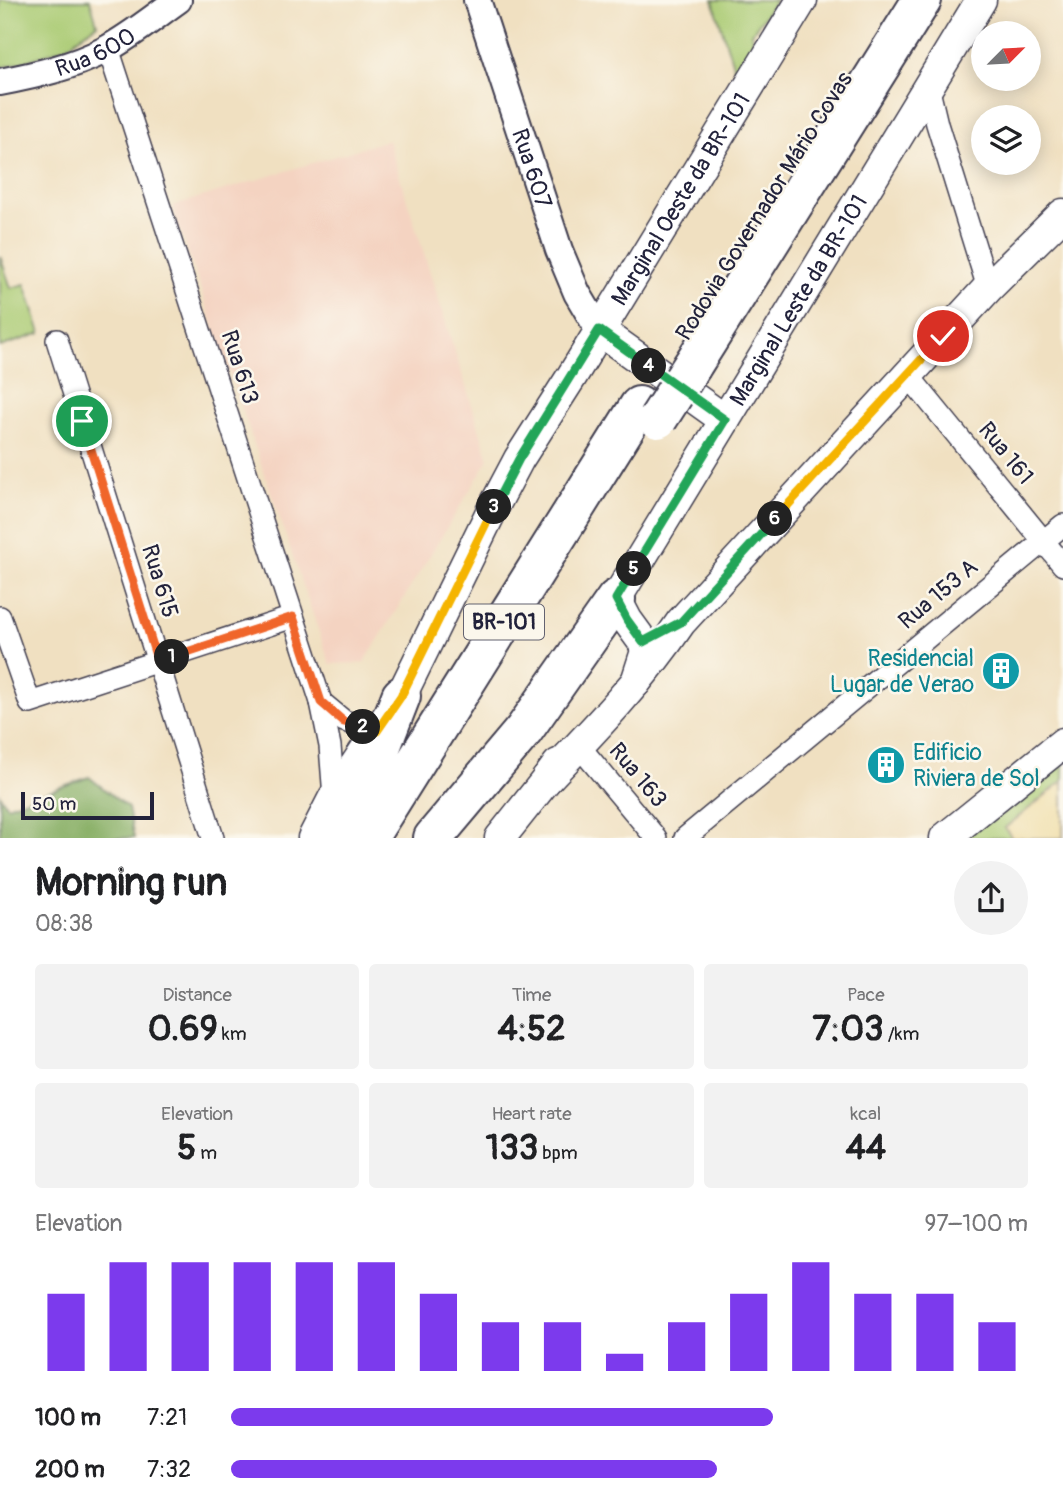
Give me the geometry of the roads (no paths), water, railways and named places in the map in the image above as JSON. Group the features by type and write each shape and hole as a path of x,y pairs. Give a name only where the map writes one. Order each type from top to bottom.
{"highway":[{"name":"Rodovia Governador Mário Covas","path":"398,838 893,0"},
{"name":"Rodovia Governador Mário Covas","path":"682,360 922,0"},
{"name":"Rodovia Governador Mário Covas","path":"368,838 649,413"},
{"path":"433,838 524,730 616,599"},
{"path":"346,838 401,696"}],"main road":[{"name":"Marginal Oeste da BR-101","path":"313,838 334,797 401,696 519,459 802,0"},
{"name":"Marginal Leste da BR-101","path":"616,599 981,0"},
{"path":"547,779 636,682 681,622 988,288 1063,214"},
{"path":"599,330 725,420"},
{"path":"616,599 646,651 636,682"},
{"path":"500,838 547,779 622,668 643,642 681,622"},
{"path":"945,838 1063,743"}],"street":[{"name":"Rua 600","path":"0,82 61,68 87,58 108,48 177,0"},
{"name":"Rua 607","path":"477,0 559,250 577,293 599,330"},
{"name":"Rua 613","path":"108,48 321,702 330,746 334,797"},
{"path":"928,86 937,124 988,288"},
{"name":"Rua 615","path":"57,341 213,838"},
{"name":"Rua 161","path":"908,375 1063,565"},
{"name":"Rua 153 A","path":"685,838 1063,525"},
{"path":"0,617 30,703 293,617"},
{"path":"321,702 344,722 377,731"},
{"name":"Rua 163","path":"579,746 656,838"}],"place":[{"name":"Residencial Lugar de Verao","path":"1001,671"},
{"name":"Edificio Riviera de Sol","path":"886,765"}]}
